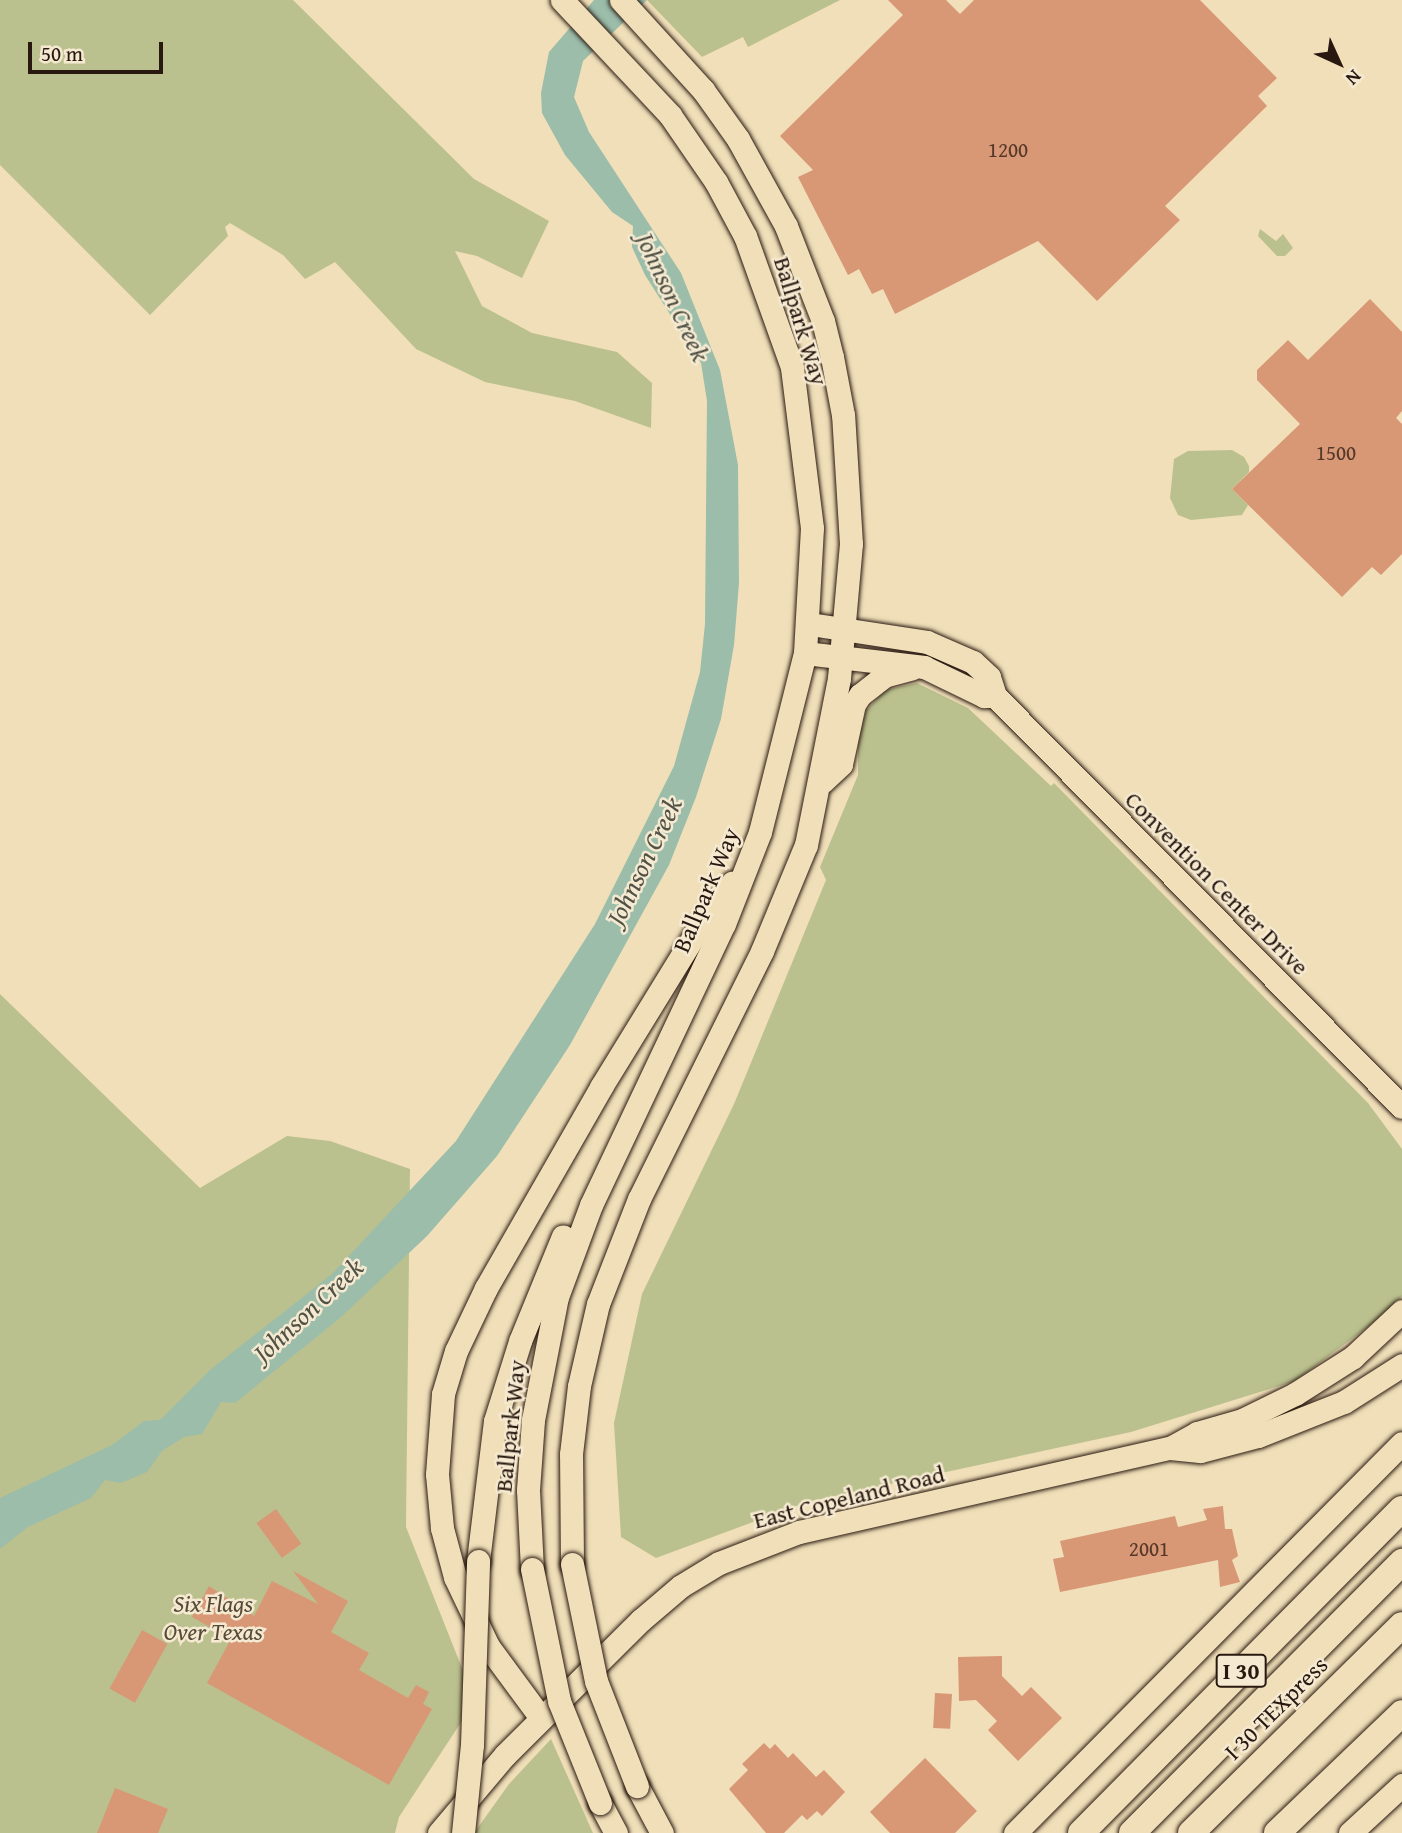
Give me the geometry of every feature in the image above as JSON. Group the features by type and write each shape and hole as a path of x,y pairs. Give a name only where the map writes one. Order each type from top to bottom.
{"highway":[{"name":"I 30","path":"1081,1833 1402,1509"},
{"name":"I 30","path":"1132,1833 1402,1562"},
{"name":"I 30 TEXpress","path":"1150,1833 1402,1582"},
{"name":"I 30 TEXpress","path":"1191,1833 1402,1625"},
{"path":"1277,1833 1402,1713"}],"main road":[{"name":"Ballpark Way","path":"562,0 626,65 687,137 731,209 768,293 798,393 812,502 810,624 774,786 750,858 577,1238 546,1339 530,1454 532,1569 559,1701 600,1803 616,1833"},
{"name":"Ballpark Way","path":"621,0 703,90 770,194 819,309 837,385 851,515 842,656 822,782 786,898 639,1199 598,1304 571,1454 572,1564 591,1664 611,1731 662,1833"},
{"path":"798,393 837,385"},
{"name":"Convention Center Drive","path":"810,624 944,647 983,671 995,696 1402,1107"},
{"name":"Convention Center Drive","path":"805,653 924,667 984,696 995,696"},
{"path":"822,782 841,764 854,704 860,695 884,676 924,667"},
{"path":"541,1718 488,1646 455,1577 442,1528 437,1474 443,1394 474,1311 594,1099 699,926 750,858"},
{"path":"463,1833 472,1745 478,1561 489,1450 520,1341 587,1182 643,1089"},
{"name":"East Copeland Road","path":"439,1833 475,1787 541,1718 661,1601 698,1574 745,1551 799,1532 1170,1448 1197,1433 1242,1420 1295,1394 1353,1357 1402,1311"},
{"name":"East Copeland Road","path":"1170,1448 1200,1451 1288,1426 1344,1402 1402,1365"},
{"path":"1015,1833 1402,1443"},
{"path":"1350,1833 1402,1785"}],"green space":[{"path":"0,0 293,0 474,179 549,221 522,278 477,256 455,251 482,306 532,333 617,352 652,383 651,428 575,401 485,382 416,349 335,262 305,279 283,255 230,223 225,227 228,236 150,315 0,165"},
{"path":"647,0 840,0 748,47 743,37 702,57"},
{"path":"1260,229 1276,241 1283,234 1293,248 1285,256 1277,256 1258,236"},
{"path":"1232,450 1244,457 1249,466 1249,472 1232,489 1248,505 1242,515 1191,520 1178,515 1170,498 1174,459 1188,451"},
{"path":"917,683 968,708 1051,786 1054,783 1368,1103 1402,1149 1402,1296 1389,1311 1295,1381 1131,1432 807,1502 656,1558 621,1537 614,1423 642,1294 734,1104 826,880 820,867 858,775 858,737 866,711 885,690"},
{"name":"Six Flags Over Texas","path":"0,994 200,1188 287,1136 330,1141 410,1169 406,1527 475,1701 399,1817 395,1833 0,1833"},
{"path":"551,1739 593,1833 474,1833 509,1784"}],"water":[{"name":"Johnson Creek","path":"594,0 647,0 583,61 574,97 589,132 681,273 720,370 738,465 739,583 734,645 721,719 696,797 669,865 570,1045 497,1156 427,1236 340,1318 235,1403 221,1402 202,1434 184,1437 162,1451 147,1472 121,1483 105,1480 91,1498 28,1527 0,1549 0,1498 112,1445 144,1421 160,1420 210,1370 332,1274 456,1141 595,924 674,766 700,672 705,624 707,401 701,363 645,275 632,247 633,226 612,212 565,155 542,113 541,93 549,52"}],"building":[{"path":"888,0 946,0 960,14 974,0 1200,0 1277,78 1258,96 1267,106 1165,206 1180,220 1097,301 1038,241 895,314 883,289 872,294 859,269 848,275 798,177 813,170 780,136 903,15"},
{"path":"1370,299 1402,332 1402,411 1396,418 1402,424 1402,554 1381,575 1372,567 1342,597 1232,489 1300,424 1257,380 1257,370 1288,340 1308,360"},
{"path":"1223,1506 1225,1529 1232,1529 1238,1556 1232,1560 1240,1582 1220,1587 1218,1560 1060,1592 1053,1559 1064,1557 1060,1541 1175,1516 1178,1527 1207,1520 1203,1509"},
{"path":"276,1509 301,1544 282,1558 257,1523"},
{"path":"293,1571 348,1601 331,1632 369,1653 359,1670 408,1698 416,1685 429,1692 423,1704 432,1709 389,1785 207,1683 231,1639 192,1617 209,1586 254,1616 272,1581 318,1604"},
{"path":"142,1630 167,1644 135,1703 110,1689"},
{"path":"1002,1656 1002,1676 1022,1696 1031,1687 1062,1718 1018,1761 988,1730 997,1721 976,1700 959,1701 958,1657"},
{"path":"935,1693 952,1694 950,1729 933,1728"},
{"path":"764,1743 770,1749 775,1744 788,1758 793,1753 816,1777 824,1770 845,1792 822,1816 817,1811 807,1820 802,1815 784,1833 766,1833 729,1789 748,1770 742,1764"},
{"path":"925,1758 977,1811 955,1833 890,1833 870,1812"},
{"path":"115,1788 168,1809 158,1833 97,1833"}]}
